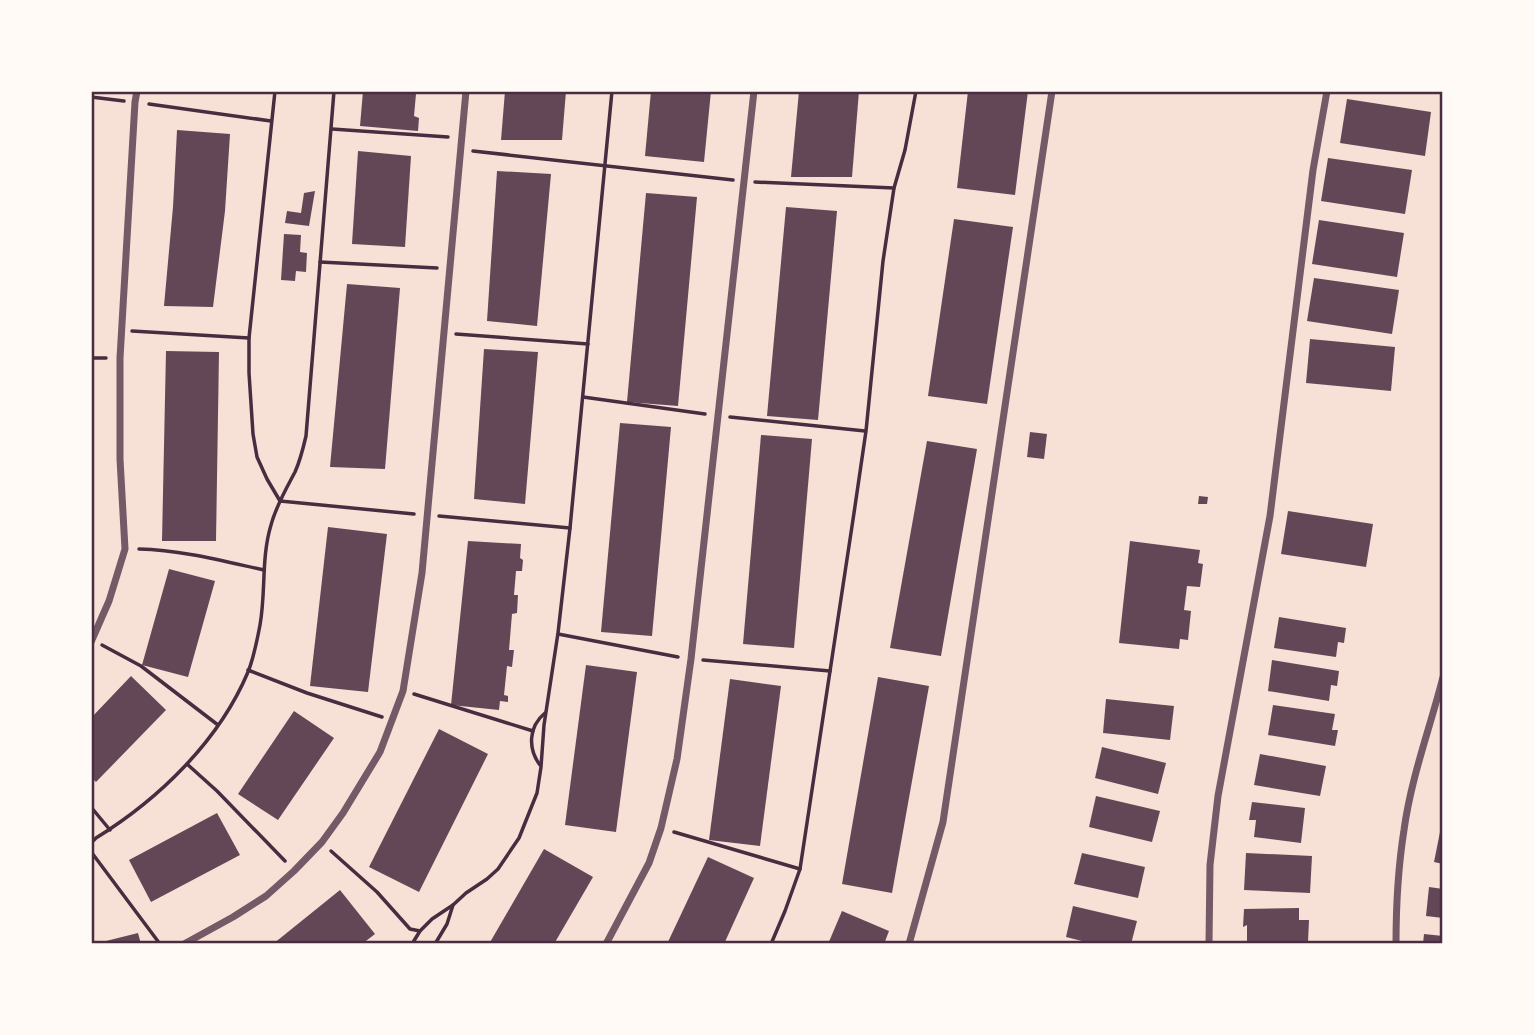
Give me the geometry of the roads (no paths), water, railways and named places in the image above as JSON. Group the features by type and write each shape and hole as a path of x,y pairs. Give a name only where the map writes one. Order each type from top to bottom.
{"street":[{"path":"92,641 109,601 125,549 120,459 121,331 137,91"},
{"path":"184,944 266,896 295,871 321,842 343,813 380,752 403,691 422,573 466,91"},
{"path":"607,944 649,863 661,828 677,759 691,659 754,91"},
{"path":"909,944 943,822 1052,91"},
{"path":"1209,944 1210,865 1218,796 1270,516 1313,170 1327,91"},
{"path":"1396,944 1396,890 1404,828 1417,766 1443,677"}]}
